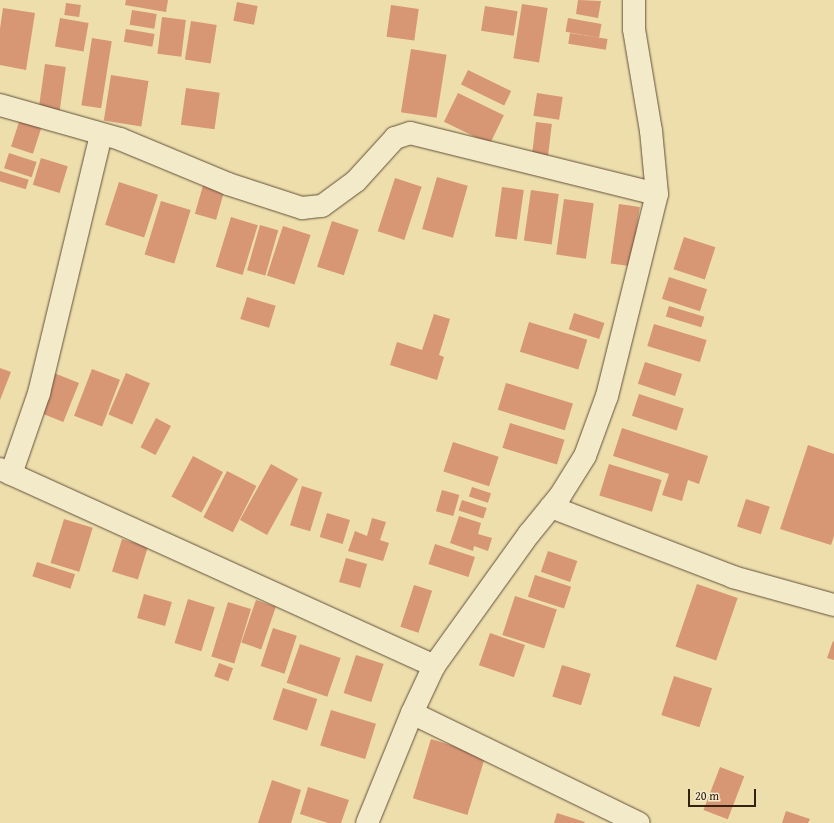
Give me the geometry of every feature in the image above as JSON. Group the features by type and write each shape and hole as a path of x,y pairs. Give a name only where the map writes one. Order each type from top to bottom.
{"street":[{"path":"367,823 412,712 434,666 551,507 585,456 607,396 657,194 651,131 634,29 634,0"},
{"path":"0,105 120,139 228,184 302,208 322,206 356,181 395,138 410,133 657,194"},
{"path":"101,134 39,393 5,472 434,666"},
{"path":"551,507 733,577 834,605"},
{"path":"412,712 639,823"}],"building":[{"path":"126,0 168,0 166,12 125,5"},
{"path":"578,0 601,1 598,18 576,14"},
{"path":"237,2 258,6 254,25 233,21"},
{"path":"66,3 81,5 79,17 64,15"},
{"path":"522,4 548,8 539,62 513,58"},
{"path":"391,5 419,9 414,41 387,37"},
{"path":"485,6 518,11 514,36 481,31"},
{"path":"3,8 35,13 26,70 0,65 0,29"},
{"path":"132,10 157,14 154,29 130,25"},
{"path":"162,17 186,20 181,57 157,54"},
{"path":"60,18 89,23 84,52 55,47"},
{"path":"568,18 601,24 599,38 566,32"},
{"path":"191,21 217,25 211,64 185,60"},
{"path":"126,29 155,34 152,47 124,42"},
{"path":"570,33 608,39 606,50 568,44"},
{"path":"92,38 112,41 101,108 81,105"},
{"path":"411,49 447,55 437,118 401,112"},
{"path":"45,64 66,67 59,112 39,110"},
{"path":"468,70 511,91 504,105 461,84"},
{"path":"111,75 149,81 141,126 104,120"},
{"path":"186,88 220,93 215,129 181,125"},
{"path":"458,93 504,115 490,144 444,122"},
{"path":"537,93 563,97 559,120 533,116"},
{"path":"20,119 42,126 33,154 11,147"},
{"path":"536,122 552,124 548,157 532,155"},
{"path":"9,153 37,162 32,177 4,168"},
{"path":"41,158 68,166 60,193 33,185"},
{"path":"0,171 29,180 26,189 0,181"},
{"path":"437,177 468,186 453,238 422,229"},
{"path":"395,178 422,187 404,240 378,231"},
{"path":"119,182 158,195 144,237 105,225"},
{"path":"204,182 225,188 216,220 195,214"},
{"path":"502,187 524,190 517,240 495,237"},
{"path":"531,190 559,194 552,244 524,241"},
{"path":"564,199 594,203 586,259 556,254"},
{"path":"161,201 191,210 174,264 145,255"},
{"path":"619,204 640,207 631,266 611,263"},
{"path":"231,217 258,225 243,275 216,267"},
{"path":"332,221 359,230 344,275 317,267"},
{"path":"260,225 278,230 265,275 247,270"},
{"path":"283,226 311,235 295,284 267,275"},
{"path":"684,237 715,247 705,280 673,269"},
{"path":"669,277 707,289 700,311 662,299"},
{"path":"247,297 276,306 269,328 240,319"},
{"path":"669,306 704,317 701,327 666,317"},
{"path":"574,313 604,323 599,339 569,329"},
{"path":"434,314 450,319 439,355 444,357 437,380 390,365 397,342 422,350"},
{"path":"529,322 587,340 578,369 520,352"},
{"path":"654,324 707,340 700,362 647,346"},
{"path":"645,362 682,374 675,396 638,384"},
{"path":"0,368 11,372 0,400"},
{"path":"92,369 120,380 102,426 74,416"},
{"path":"54,373 79,383 63,422 38,412"},
{"path":"126,373 150,383 132,425 108,414"},
{"path":"506,383 573,403 565,430 498,410"},
{"path":"639,394 684,409 677,430 632,416"},
{"path":"156,418 171,426 156,455 141,447"},
{"path":"510,423 565,440 557,465 502,448"},
{"path":"622,428 708,456 699,484 688,480 682,501 662,495 669,474 613,456"},
{"path":"453,442 499,457 489,486 443,471"},
{"path":"808,445 834,454 834,536 831,545 780,529"},
{"path":"193,456 223,472 201,513 171,497"},
{"path":"271,464 298,479 267,535 240,520"},
{"path":"609,464 662,480 652,512 599,496"},
{"path":"227,471 256,486 233,532 203,517"},
{"path":"302,486 322,492 310,531 290,525"},
{"path":"472,487 491,493 488,503 469,497"},
{"path":"442,490 459,495 453,516 436,511"},
{"path":"746,499 770,507 761,534 737,527"},
{"path":"462,500 487,508 483,518 459,510"},
{"path":"327,513 350,520 343,544 320,537"},
{"path":"459,516 481,523 478,534 492,538 488,551 474,546 473,551 450,543"},
{"path":"372,518 386,522 380,540 389,543 383,561 348,551 355,531 367,536"},
{"path":"64,519 93,528 79,572 51,563"},
{"path":"122,539 148,547 138,579 112,572"},
{"path":"435,544 475,557 468,577 429,564"},
{"path":"548,551 577,561 570,582 541,572"},
{"path":"346,558 367,564 360,588 339,582"},
{"path":"37,562 75,574 70,589 32,576"},
{"path":"535,575 571,587 564,609 528,597"},
{"path":"697,584 738,598 716,660 676,646"},
{"path":"414,585 432,591 418,633 400,627"},
{"path":"144,594 172,602 165,626 137,618"},
{"path":"515,596 557,610 544,649 502,635"},
{"path":"188,599 215,607 201,651 175,643"},
{"path":"256,600 276,607 261,649 241,643"},
{"path":"228,602 251,609 234,664 211,657"},
{"path":"273,628 297,636 284,674 261,666"},
{"path":"490,633 525,645 514,677 479,665"},
{"path":"833,641 834,642 834,660 827,658"},
{"path":"300,644 341,658 327,697 287,683"},
{"path":"356,655 384,664 371,702 344,693"},
{"path":"219,663 233,668 228,681 214,676"},
{"path":"562,665 591,674 581,705 552,697"},
{"path":"674,676 712,688 699,727 661,715"},
{"path":"283,688 317,699 307,731 273,719"},
{"path":"331,710 376,724 365,759 320,745"},
{"path":"431,739 486,756 467,815 413,798"},
{"path":"720,767 744,776 728,819 704,810"},
{"path":"272,780 301,790 291,823 258,823"},
{"path":"308,787 349,800 341,823 328,823 300,814"},
{"path":"786,811 810,819 808,823 782,823"},
{"path":"557,813 585,822 554,823"}]}
